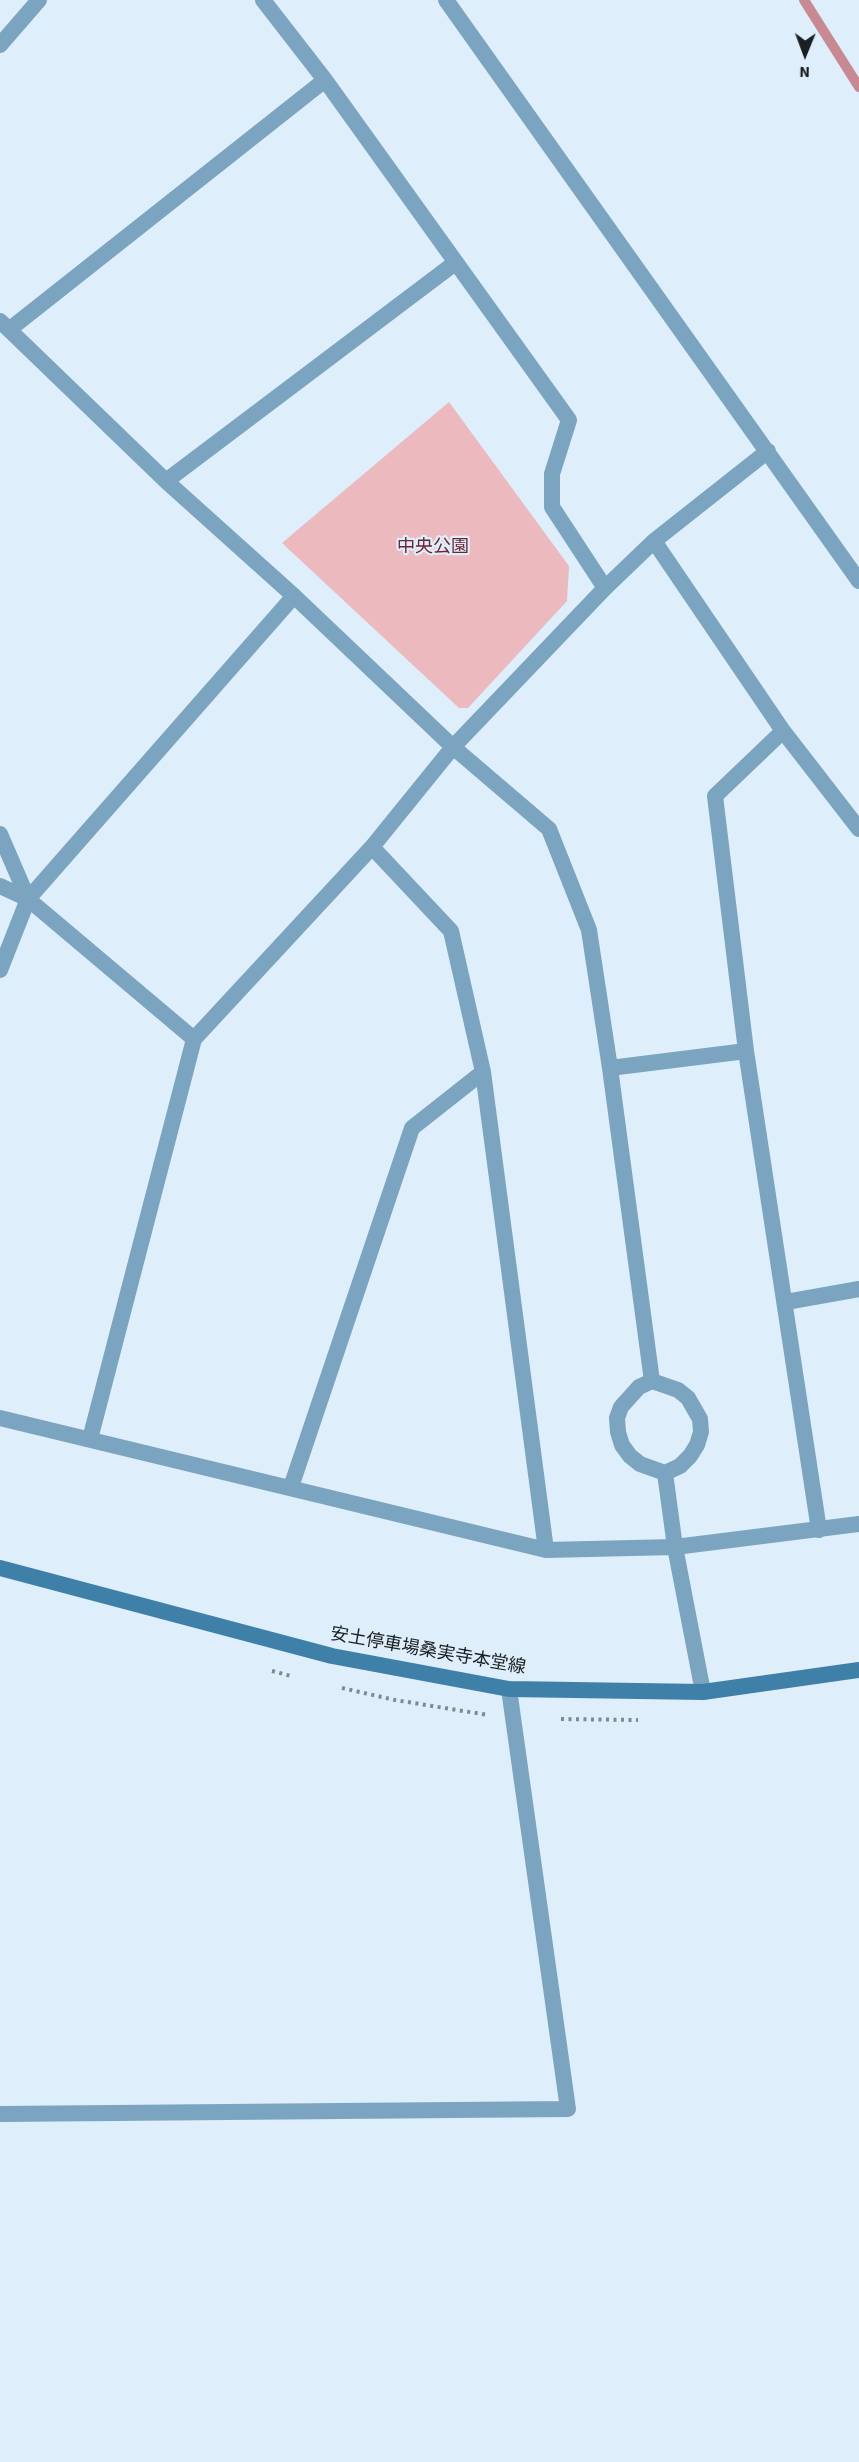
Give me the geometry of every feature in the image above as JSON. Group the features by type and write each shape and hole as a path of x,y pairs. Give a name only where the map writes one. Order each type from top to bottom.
{"main road":[{"name":"安土停車場桑実寺本堂線","path":"0,1568 332,1656 509,1689 703,1692 859,1670"}],"street":[{"path":"0,45 39,0"},
{"path":"262,0 325,80 569,420 552,474 552,507 605,588"},
{"path":"446,0 859,581"},
{"path":"325,80 5,325 166,481 294,596 453,747 549,829 589,930 652,1381"},
{"path":"166,481 455,263"},
{"path":"90,1439 194,1039 372,847 453,747 605,588 654,541 768,451"},
{"path":"654,541 783,731 859,829"},
{"path":"0,970 28,899 294,596"},
{"path":"783,731 715,795 746,1051 819,1530"},
{"path":"0,834 28,899"},
{"path":"372,847 451,931 483,1072 546,1550"},
{"path":"0,886 28,899 194,1039"},
{"path":"610,1068 746,1051"},
{"path":"291,1487 412,1128 483,1072"},
{"path":"786,1302 859,1289"},
{"path":"652,1381 678,1390 688,1398 700,1419 701,1432 690,1456 680,1466 665,1473 640,1464 630,1456 622,1445 618,1432 617,1418 621,1407 639,1387 652,1381"},
{"path":"0,1418 546,1550 675,1547 859,1524"},
{"path":"665,1473 675,1547 703,1692"},
{"path":"0,2114 568,2109 509,1689"}],"green space":[{"name":"中央公園","path":"449,402 569,566 567,601 468,708 459,708 282,543"}],"waterway":[{"path":"804,0 859,87"}]}
